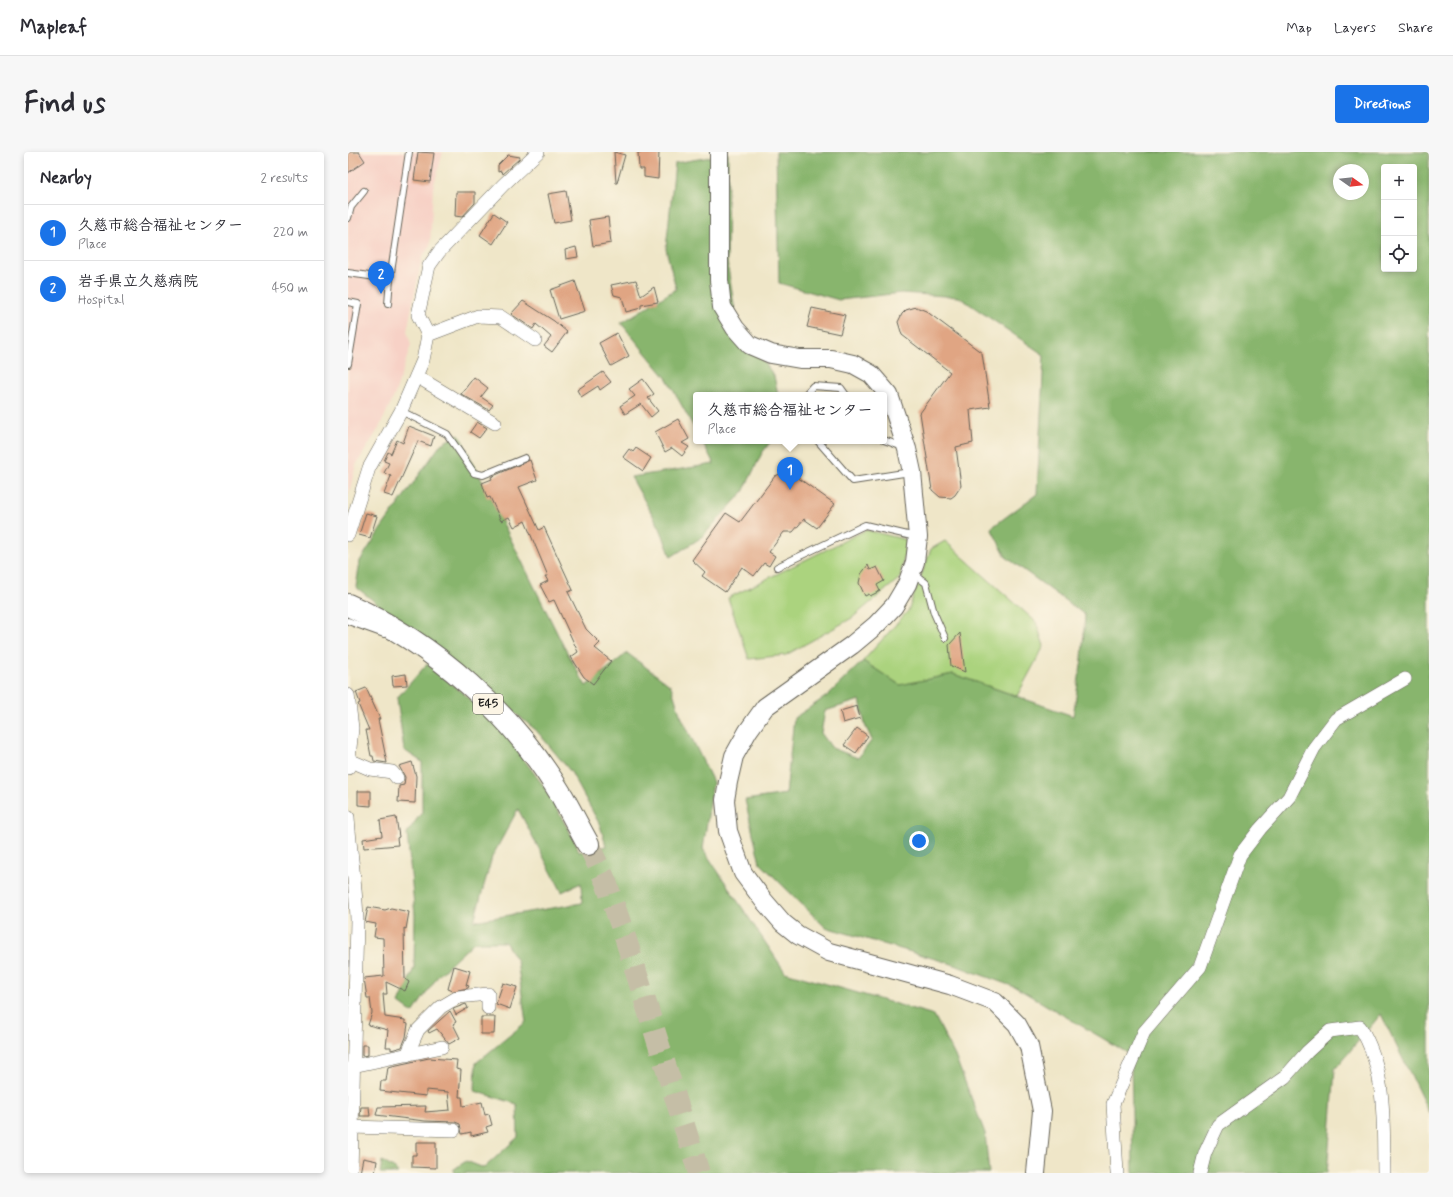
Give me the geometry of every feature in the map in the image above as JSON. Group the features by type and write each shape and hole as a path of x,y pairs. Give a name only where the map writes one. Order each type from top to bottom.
{"highway":[{"name":"E45","path":"348,605 396,631 443,662 474,689 506,722 536,759 561,795 588,844"}],"street":[{"path":"348,535 369,468 401,411 423,360 428,335 418,315 428,266 439,252 503,185 538,152"},
{"path":"719,152 719,280 722,307 735,328 750,345 771,354 800,359 831,359 853,364 871,374 886,392"},
{"path":"428,335 478,316 501,317 534,340"},
{"path":"416,376 495,423"},
{"path":"887,393 908,449 912,472 918,537 915,562 907,584 894,606 876,625 852,645 765,707 748,731 734,756 728,782 725,800 728,831 743,873 783,923 798,935 829,952 950,985 995,1002 1017,1024 1029,1046 1042,1111 1036,1173"},
{"path":"1117,1173 1113,1104 1144,1032 1200,967 1240,855 1260,828 1289,797 1314,748 1336,719 1405,679"},
{"path":"348,695 352,728 348,764 392,772 397,778"},
{"path":"348,817 349,840 356,890 352,920 353,1066 350,1151 351,1173"},
{"path":"407,1055 418,1030 441,1007 458,997 488,994 488,1008"},
{"path":"1200,1173 1205,1153 1218,1125 1284,1077 1307,1052 1330,1031 1360,1027 1370,1043 1383,1098 1384,1173"},
{"path":"353,1066 442,1048"},
{"path":"351,1127 454,1130"}],"lane":[{"path":"388,304 390,279 409,152"},
{"path":"348,218 351,207 364,191"},
{"path":"348,273 390,279"},
{"path":"348,302 358,304 348,364"},
{"path":"808,392 813,386 841,388 844,392"},
{"path":"401,411 447,434 474,473 483,475 525,458"},
{"path":"887,441 908,449"},
{"path":"821,444 853,481 912,472"},
{"path":"777,567 865,525 918,537"},
{"path":"911,572 926,583 934,613 945,638"},
{"path":"348,621 389,636"},
{"path":"402,643 443,662"}],"shaded area":[{"path":"348,152 443,152 433,188 430,246 422,257 407,331 411,345 395,394 379,428 356,465 348,496"}],"green space":[{"path":"776,152 1429,152 1429,1113 1381,1014 1335,1069 1327,1173 1133,1173 1131,1055 1017,988 949,963 825,927 760,863 745,800 786,794 794,718 827,696 863,661 900,685 953,674 1073,716 1082,659 1085,615 1006,557 991,528 1037,494 1044,355 959,297 901,293 839,300 779,283","holes":["860,700 865,725 872,740 858,758 832,748 821,733 825,711"]},
{"path":"728,154 727,262 737,323 774,376 777,392 693,392 693,426 667,379 621,323 676,289 666,249 675,163"},
{"path":"459,434 563,645 586,686 627,653 671,686 680,714 713,782 703,849 785,972 934,1015 955,1056 985,1133 989,1173 454,1173 453,1170 466,1161 484,1168 518,1137 517,1104 475,1091 476,1063 526,1022 517,961 505,942 474,942 438,976 413,1013 399,1003 414,968 415,915 407,833 422,812 422,762 404,750 397,698 427,664 490,715 543,785 576,843 579,852 606,846 600,825 571,772 536,730 356,587 360,561 380,530 441,444","holes":["518,809 562,892 581,883 582,903 474,921 492,857"]},
{"path":"704,444 769,444 762,453 743,492 702,537 671,557 660,528 631,477 714,464"},
{"path":"866,530 907,540 900,578 852,618 786,655 749,659 728,598"},
{"path":"945,541 1036,622 1044,646 1017,696 953,674 900,685 863,661 908,611 931,549"},
{"path":"382,1161 395,1169 398,1173 380,1173"}],"building":[{"path":"348,152 359,152 365,161 348,173"},
{"path":"418,152 434,153 430,182 414,180"},
{"path":"614,152 625,155 617,183 616,183"},
{"path":"638,152 659,152 658,179 644,177 644,169 639,169"},
{"path":"508,155 520,157 502,174 501,171 498,172 498,165"},
{"path":"566,191 571,220 554,223 548,194"},
{"path":"456,192 475,192 475,203 462,217 455,216"},
{"path":"494,213 507,222 493,244 480,235"},
{"path":"608,217 611,243 593,246 589,220"},
{"path":"576,247 578,257 566,259 565,250"},
{"path":"636,280 641,296 654,287 658,302 641,305 641,308 626,312 622,297 614,295 611,285"},
{"path":"575,281 585,311 559,319 550,290"},
{"path":"523,301 554,321 567,332 552,352 544,346 551,337 536,324 533,329 511,314"},
{"path":"916,307 926,311 982,353 990,407 970,410 973,443 956,447 961,486 951,498 940,497 932,490 920,413 950,372 902,335 898,322 902,314 906,310"},
{"path":"812,308 845,315 840,334 807,327"},
{"path":"617,333 629,356 611,366 599,343"},
{"path":"603,372 611,382 600,390 598,386 581,397 577,390"},
{"path":"474,377 488,388 481,397 493,405 489,410 461,394"},
{"path":"643,379 654,394 648,398 658,411 651,417 641,404 625,414 620,406 635,396 629,389"},
{"path":"678,419 689,439 682,443 689,447 682,456 672,448 665,452 655,432"},
{"path":"477,422 487,428 479,438 470,432"},
{"path":"409,426 434,436 431,446 418,441 393,497 384,494 391,476 384,473 389,463 384,461 388,452 391,454 397,440 403,443"},
{"path":"636,448 651,458 643,471 623,457 629,449 633,452"},
{"path":"530,460 537,480 519,487 539,530 544,527 573,590 568,592 586,629 600,643 595,648 611,661 593,684 584,677 571,657 578,652 554,600 549,602 540,585 548,581 545,576 548,576 525,521 514,527 509,517 501,521 490,497 487,498 482,483 492,479 491,477"},
{"path":"785,472 794,475 835,504 817,528 804,519 793,532 784,532 769,552 775,556 769,566 764,563 754,576 742,567 725,592 702,576 705,572 692,560 726,513 740,522 775,476"},
{"path":"366,513 377,516 370,538 359,535"},
{"path":"868,565 870,570 877,567 884,581 877,585 880,591 870,596 869,594 865,596 859,583 861,574"},
{"path":"960,633 965,672 951,666 949,645"},
{"path":"406,674 407,685 393,686 392,676"},
{"path":"366,688 380,719 378,719 387,763 374,761 373,756 371,756 366,730 369,730 358,704 360,703 356,692"},
{"path":"857,706 860,718 843,723 840,711"},
{"path":"857,728 868,736 856,753 844,745"},
{"path":"412,762 416,776 415,803 398,802 399,786 404,785 405,777 399,766"},
{"path":"358,791 371,791 371,806 358,805"},
{"path":"396,817 399,837 397,838 398,845 364,848 363,839 382,836 380,820"},
{"path":"368,907 385,910 391,908 409,912 406,929 404,928 405,979 409,982 405,991 386,982 387,994 383,994 385,1017 405,1020 405,1023 408,1024 406,1037 402,1047 391,1050 391,1047 386,1047 388,1030 368,1025 372,1013 370,998 367,998 364,978 384,976 383,938 374,937 376,924 365,922"},
{"path":"454,966 470,971 466,985 469,986 468,988 453,991 448,989"},
{"path":"503,983 517,987 510,1009 496,1004"},
{"path":"466,1004 468,1008 456,1015 453,1009"},
{"path":"450,1011 456,1022 453,1024 460,1038 449,1044 437,1029 429,1033 428,1031"},
{"path":"481,1017 495,1017 494,1034 481,1034"},
{"path":"362,1045 368,1045 368,1055 362,1056"},
{"path":"429,1058 457,1060 456,1069 461,1070 459,1097 462,1097 463,1106 482,1102 485,1115 489,1114 492,1125 486,1127 488,1132 471,1136 471,1132 462,1134 460,1124 455,1122 425,1121 376,1115 378,1107 426,1106 425,1112 450,1110 448,1092 426,1090 426,1096 380,1091 381,1081 386,1081 388,1067"},
{"path":"361,1107 369,1107 370,1116 360,1116"},
{"path":"416,1142 436,1142 436,1168 412,1167 412,1155 416,1155"},
{"path":"363,1158 377,1161 375,1173 360,1173"}],"tunnel":[{"path":"588,844 606,882 626,940 699,1173"}],"place":[{"name":"岩手県立久慈病院","path":"381,294"},
{"name":"久慈市総合福祉センター","path":"790,490"}]}
